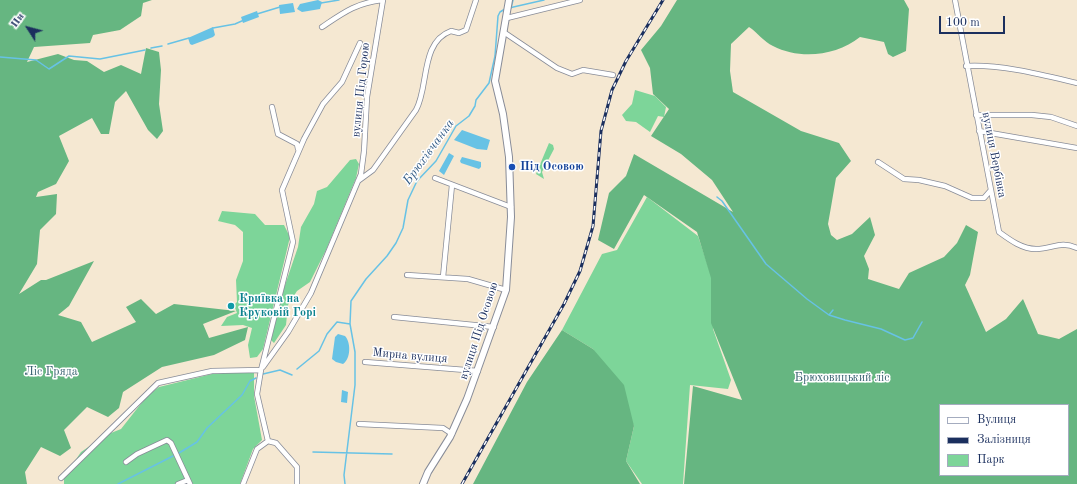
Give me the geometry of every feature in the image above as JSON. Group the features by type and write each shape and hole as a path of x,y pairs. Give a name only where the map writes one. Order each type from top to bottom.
{"street":[{"path":"322,27 354,6 365,2 383,0"},
{"name":"вулиця Під Горою","path":"261,370 288,332 311,293 358,181 364,151 367,97 383,0"},
{"path":"358,181 373,170 420,102 427,64 432,49 439,38 451,31 459,33 466,30 476,0"},
{"path":"508,16 580,0"},
{"name":"вулиця Вербівка","path":"955,0 966,66 999,232 1012,242 1027,248 1036,249 1061,244 1077,248"},
{"name":"вулиця Під Осовою","path":"423,484 428,472 452,434 478,371 506,290 511,207 509,149 495,81 505,33 509,3"},
{"path":"505,33 557,68 572,74 583,70 613,75"},
{"path":"268,441 257,394 261,370 293,242 282,190 298,149 323,104 342,82 360,43"},
{"path":"966,66 977,65 1031,73 1077,83"},
{"path":"272,107 278,134 297,144 298,149"},
{"path":"976,116 1032,115 1051,117 1077,126"},
{"path":"979,131 1077,148"},
{"path":"878,162 904,179 919,180 945,186 972,198 984,198 991,190"},
{"path":"435,178 511,207"},
{"path":"443,277 452,185"},
{"path":"407,275 468,279 506,290"},
{"path":"394,317 494,327"},
{"name":"Мирна вулиця","path":"365,362 478,371"},
{"path":"61,478 158,383 212,371 261,370"},
{"path":"359,424 443,428 452,434"},
{"path":"126,462 137,454 167,440 171,443 189,482 178,484"},
{"path":"243,484 257,449 268,441"},
{"path":"268,441 276,443 297,467 297,484"}],"green space":[{"name":"Ліс Гряда","path":"0,0 152,0 143,3 141,16 120,30 93,35 90,43 34,47 27,62 58,54 74,60 87,61 104,72 121,65 141,74 146,48 159,52 161,70 159,104 163,131 157,139 148,130 126,91 115,102 109,134 101,134 92,118 59,136 69,161 56,184 38,192 36,197 57,194 56,214 40,230 37,264 19,294 41,280 46,280 94,261 69,306 58,315 81,322 92,342 136,322 126,307 141,299 156,314 174,304 236,311 203,324 209,338 248,327 245,340 214,355 162,367 123,392 119,408 108,417 87,407 64,430 71,448 60,456 41,447 25,472 27,484 0,484"},
{"name":"Брюховицький ліс","path":"677,0 904,0 909,9 906,51 893,57 888,54 884,42 860,37 829,52 818,54 795,53 770,44 749,27 731,44 730,71 733,92 801,131 839,143 851,161 836,178 828,224 831,235 837,240 852,234 870,217 875,235 864,256 869,269 868,279 899,289 909,273 944,257 957,243 966,225 978,232 970,275 965,285 986,332 1006,319 1023,299 1038,334 1059,339 1077,329 1077,484 684,484 693,386 742,400 711,323 711,278 697,232 644,195 614,249 598,240 609,193 626,176 634,154 733,212 712,180 681,154 651,136 669,109 653,94 650,68 641,50 661,26"},
{"path":"635,90 655,96 666,107 664,117 658,116 650,132 636,122 626,121 622,115 632,104"},
{"path":"549,143 553,145 554,149 542,172 544,179 536,174"},
{"path":"356,159 359,164 356,178 326,250 310,282 297,291 288,305 286,325 274,343 271,340 284,288 298,247 301,227 314,204 317,191 327,187 350,160"},
{"path":"647,197 698,236 712,278 713,329 731,380 728,389 690,385 683,484 642,484 626,461 634,426 593,349 562,330 602,254 617,250"},
{"path":"222,211 255,214 265,225 284,225 290,237 263,349 257,357 250,358 248,345 252,328 243,325 221,326 227,317 237,313 234,305 237,302 236,280 243,261 243,232 235,225 218,221"},
{"path":"562,330 593,349 624,385 634,426 626,461 640,484 473,484 527,382"},
{"path":"254,370 254,396 262,440 253,449 240,484 64,484 64,477 81,452 106,435 121,429 147,396 159,387 212,374"}],"water":[{"path":"318,0 322,2 320,9 302,12 297,9 300,4"},
{"path":"293,3 295,12 280,14 279,5"},
{"path":"257,11 259,17 243,23 241,17"},
{"path":"213,27 215,35 213,37 192,45 190,44 188,38"},
{"path":"462,130 490,140 487,150 477,149 454,140"},
{"path":"449,153 454,156 444,175 439,171"},
{"path":"462,157 481,162 481,167 479,169 461,163 460,161"},
{"path":"338,334 345,336 349,346 348,358 343,364 332,359 335,337"},
{"path":"342,390 348,392 347,403 341,402"}],"waterway":[{"path":"321,3 339,0"},
{"path":"511,8 513,0"},
{"name":"Брюхівчанка","path":"509,8 544,0"},
{"path":"257,14 280,7"},
{"name":"Брюхівчанка","path":"345,484 344,475 355,385 355,352 350,324 351,301 366,279 387,256 396,243 403,228 408,200 417,181 436,161 456,126 469,116 475,106 476,100 489,83 495,56 498,16 500,12 505,9"},
{"path":"213,28 235,24 244,20"},
{"path":"168,44 189,38"},
{"path":"151,48 162,46"},
{"path":"0,57 36,60 49,69 69,56 100,59 145,50"},
{"path":"717,197 722,201 766,264 807,299 829,315 881,329 905,340 913,338 922,322"},
{"path":"829,315 833,310"},
{"path":"297,369 319,351 327,334 337,322 350,324"},
{"path":"263,374 280,370 292,375"},
{"path":"179,453 197,442 207,428 242,395 250,381 256,378"},
{"path":"313,452 392,454"},
{"path":"118,484 173,456"}],"railway":[{"path":"462,484 564,304 580,271 593,226 601,131 612,90 626,61 663,0"}],"place":[{"name":"Під Осовою","path":"512,167"},
{"name":"Криївка на Круковій Горі","path":"231,306"}]}
